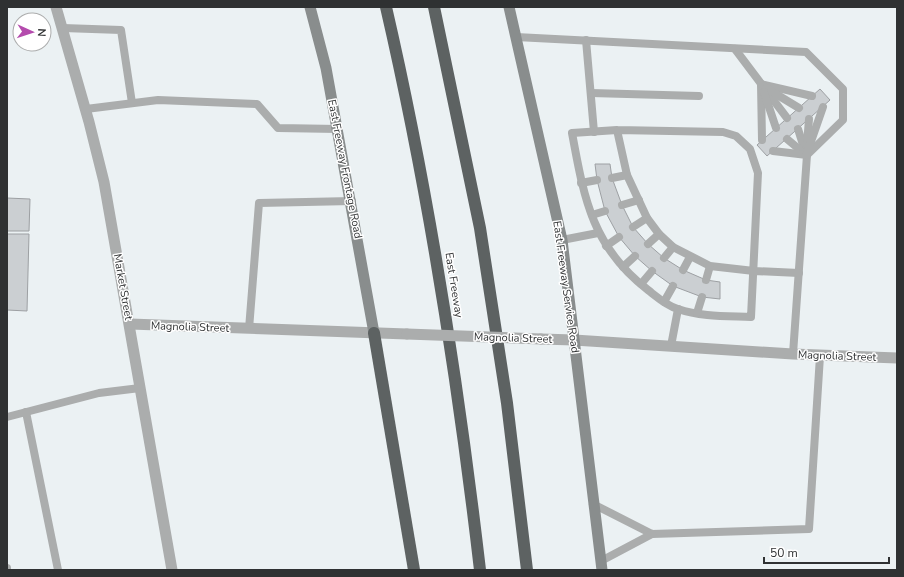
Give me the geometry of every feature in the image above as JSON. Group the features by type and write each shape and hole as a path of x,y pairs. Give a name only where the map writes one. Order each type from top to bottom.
{"highway":[{"name":"East Freeway","path":"386,7 418,158 440,275 466,454 480,570"},
{"path":"434,7 480,228 507,403 528,570"},
{"path":"374,333 414,570"}],"main road":[{"name":"East Freeway Frontage Road","path":"310,7 326,68 338,129 352,201 374,333"},
{"name":"East Freeway Service Road","path":"509,7 562,240 601,566"}],"street":[{"name":"Market Street","path":"56,7 86,109 104,182 172,570"},
{"name":"Magnolia Street","path":"130,324 541,338 820,356 897,358"}],"lane":[{"path":"63,28 121,30 132,103"},
{"path":"516,37 806,52 843,89 843,120 806,155"},
{"path":"586,40 594,132"},
{"path":"735,49 787,118"},
{"path":"761,84 812,96"},
{"path":"761,84 799,108"},
{"path":"761,84 776,128"},
{"path":"761,84 762,140"},
{"path":"591,93 699,96"},
{"path":"86,109 158,100 256,104 278,128 338,129"},
{"path":"806,155 823,107"},
{"path":"793,354 809,119"},
{"path":"798,129 806,155"},
{"path":"617,130 627,175 647,218 659,234 673,248 710,266 754,271 799,273"},
{"path":"617,130 722,132 736,136 750,149 758,173 751,318 697,313 678,309 664,302 641,284 623,267 606,246 598,233 582,183 572,133 617,130"},
{"path":"787,139 806,155"},
{"path":"773,151 806,155"},
{"path":"612,178 627,175"},
{"path":"582,183 596,180"},
{"path":"622,205 639,200"},
{"path":"250,329 258,203 352,201"},
{"path":"592,216 605,211"},
{"path":"633,228 647,218"},
{"path":"562,240 598,233"},
{"path":"648,244 659,234"},
{"path":"606,246 619,237"},
{"path":"664,258 673,248"},
{"path":"623,267 636,256"},
{"path":"683,270 690,257"},
{"path":"706,280 710,266"},
{"path":"641,284 652,271"},
{"path":"664,302 673,286"},
{"path":"697,313 702,296"},
{"path":"671,346 678,309"},
{"path":"593,504 652,534 809,529 820,356"},
{"path":"7,417 99,393 140,388"},
{"path":"26,412 58,570"},
{"path":"601,566 652,534"}],"building":[{"path":"820,89 830,100 767,156 757,145"},
{"path":"595,164 610,164 612,178 622,205 633,227 648,244 664,258 683,270 706,280 720,282 720,299 702,297 673,286 652,271 635,256 619,237 605,211 597,180"},
{"path":"7,198 30,199 29,231 7,231"},
{"path":"7,234 29,234 27,311 7,310"}]}
